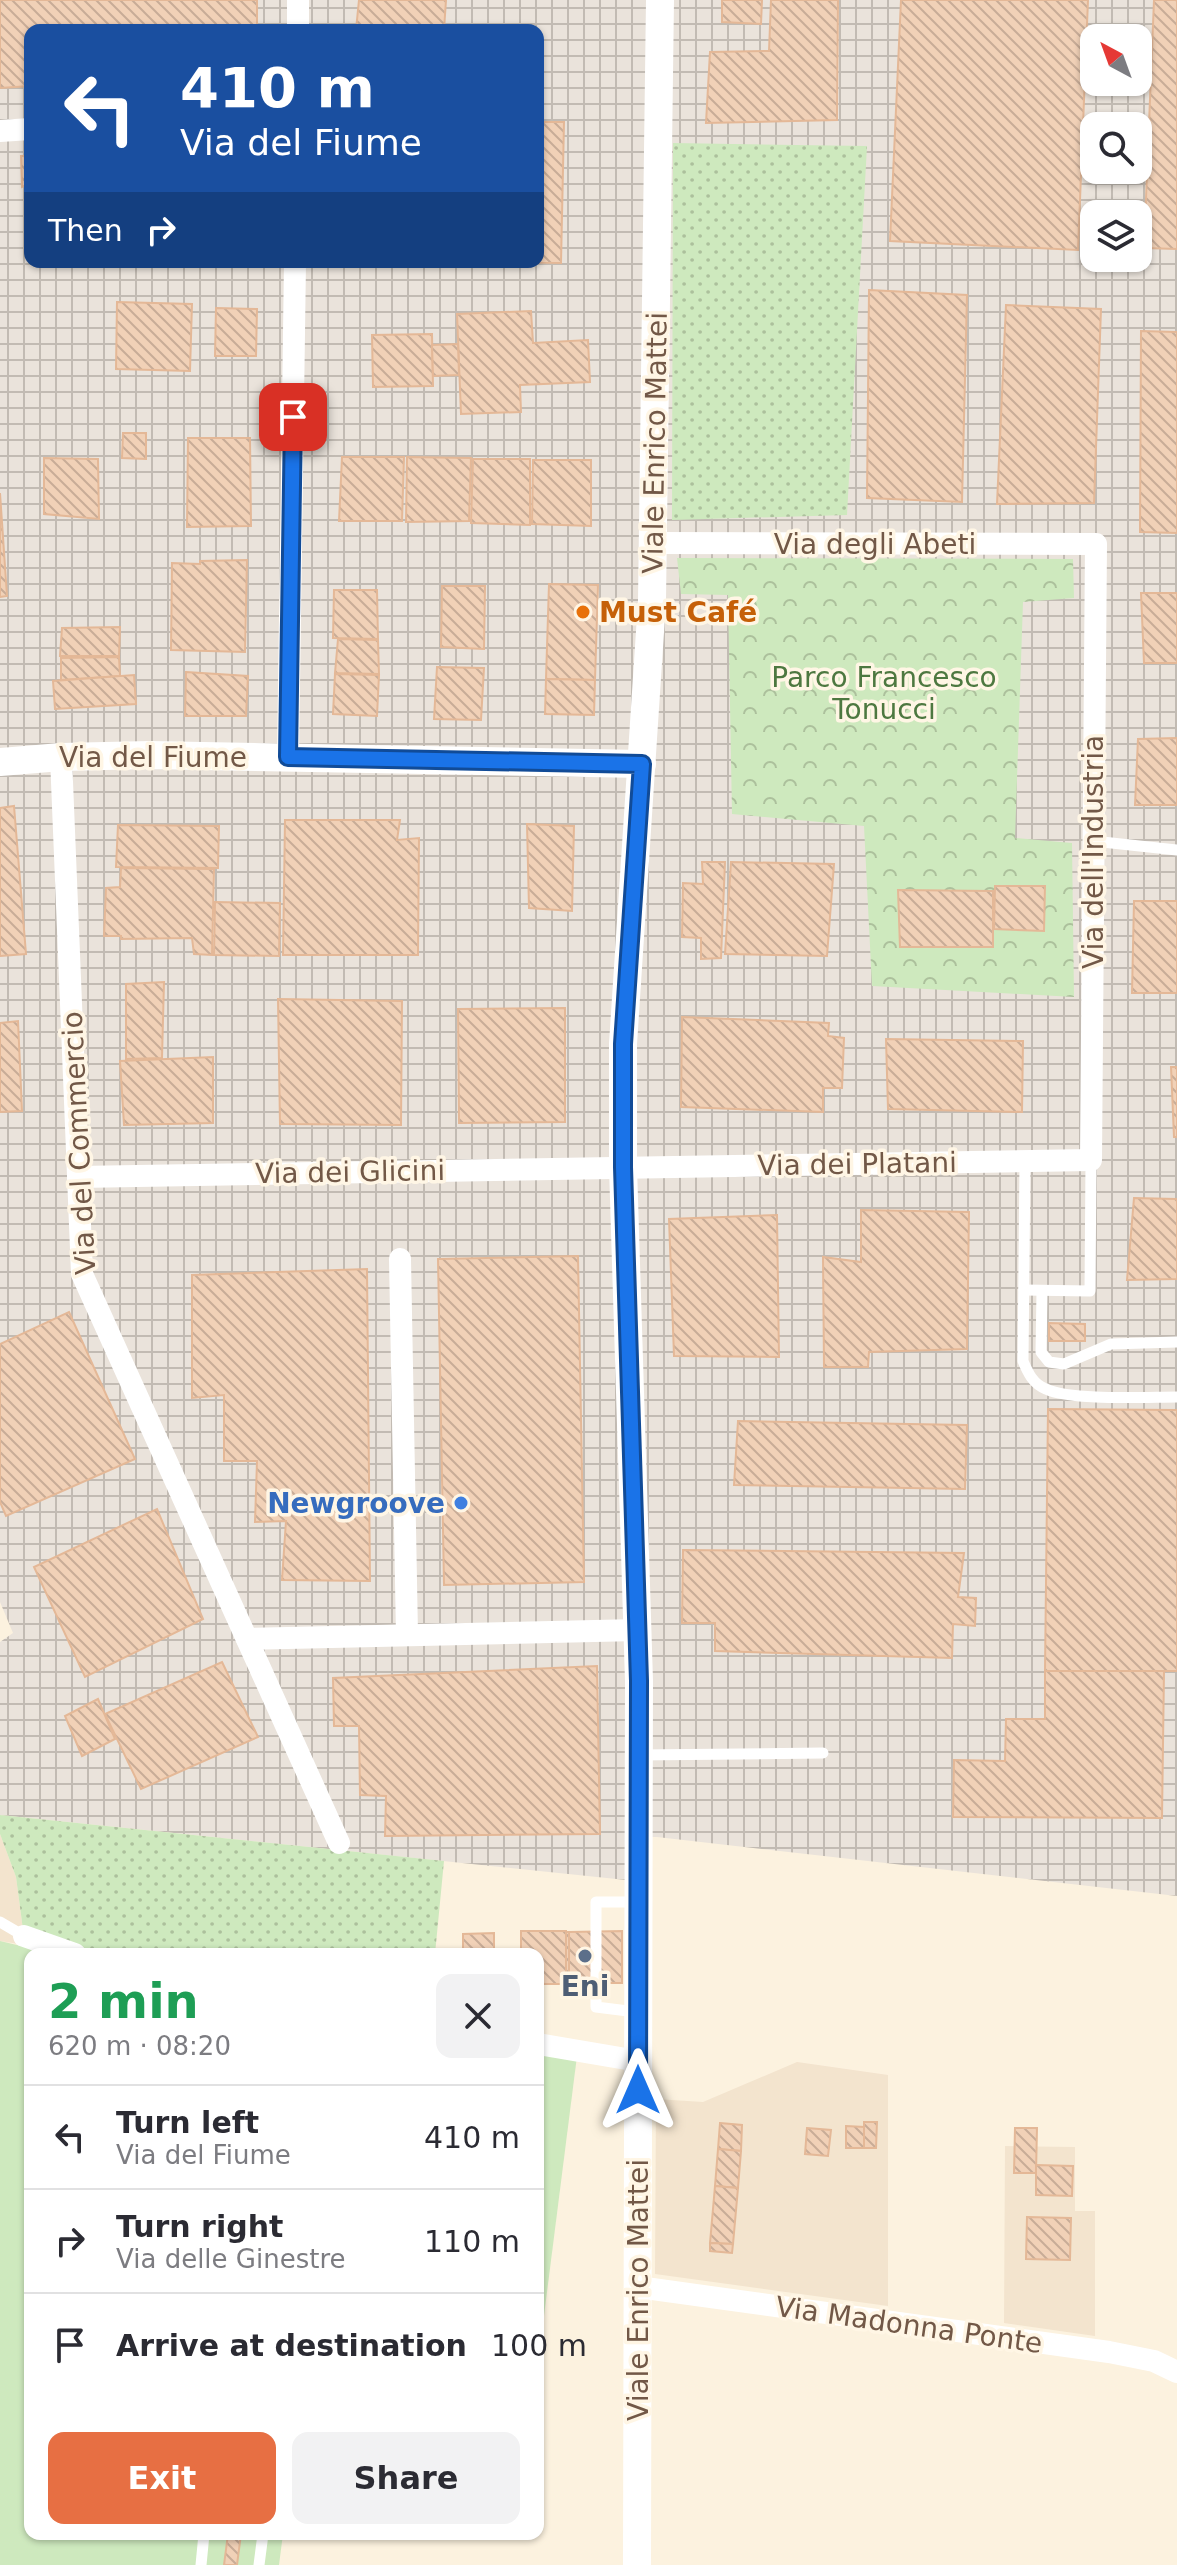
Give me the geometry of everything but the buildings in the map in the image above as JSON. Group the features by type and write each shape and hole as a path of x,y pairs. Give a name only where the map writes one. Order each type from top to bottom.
{"street":[{"path":"298,0 298,24"},
{"name":"Viale Enrico Mattei","path":"637,2565 638,1630 623,1167 623,1044 654,543 660,0"},
{"path":"0,131 24,129"},
{"path":"288,757 295,268"},
{"name":"Via degli Abeti","path":"654,543 1096,544"},
{"name":"Via dell'Industria","path":"1091,1160 1096,544"},
{"name":"Via del Fiume","path":"0,762 150,755 642,764"},
{"name":"Via del Commercio","path":"61,757 82,1274 339,1843"},
{"name":"Via dei Platani","path":"623,1167 1091,1160"},
{"name":"Via dei Glicini","path":"78,1177 623,1167"},
{"path":"400,1259 407,1635"},
{"path":"247,1639 638,1630"},
{"path":"24,1936 58,1948"},
{"path":"544,2045 638,2061"},
{"name":"Via Madonna Ponte","path":"638,2287 1109,2352 1154,2361 1177,2372"}],"lane":[{"path":"1093,841 1177,850"},
{"path":"1024,1290 1090,1291 1091,1160"},
{"path":"1025,1161 1023,1361 1031,1379 1044,1389 1066,1395 1177,1397"},
{"path":"1042,1291 1041,1352 1049,1362 1064,1364 1111,1344 1177,1342"},
{"path":"638,1755 823,1753"},
{"path":"638,1902 596,1902 596,2007 638,2013"},
{"path":"0,1922 24,1936"},
{"path":"201,2565 203,2540"},
{"path":"259,2565 262,2540"}],"shaded area":[{"path":"0,0 1177,0 1177,1896 657,1837 626,1837 626,1880 0,1815 0,1642 13,1633 0,1602"},
{"path":"0,1834 16,1877 25,1945 0,1941"},
{"path":"797,2062 888,2075 888,2306 655,2274 656,2099 703,2102"},
{"path":"1005,2146 1075,2147 1075,2211 1095,2211 1095,2336 1004,2323"}],"green space":[{"path":"673,143 867,146 847,515 672,520"},
{"name":"Parco Francesco Tonucci","path":"677,558 1073,559 1074,598 1023,602 1015,838 1072,843 1074,997 872,986 864,826 732,814 728,595 681,594"},
{"path":"0,1815 444,1861 436,1948 42,1948 25,1945 16,1877 0,1834"},
{"path":"0,1941 30,1948 24,1948 24,2540 282,2540 279,2565 0,2565"},
{"path":"544,2050 577,2056 544,2316"}],"place":[{"name":"Must Café","path":"583,612"},
{"name":"Newgroove","path":"461,1503"},
{"name":"Eni","path":"585,1956"}],"route":[{"path":"293,417 288,757 642,764 623,1044 623,1167 639,1681 638,2090"}]}
